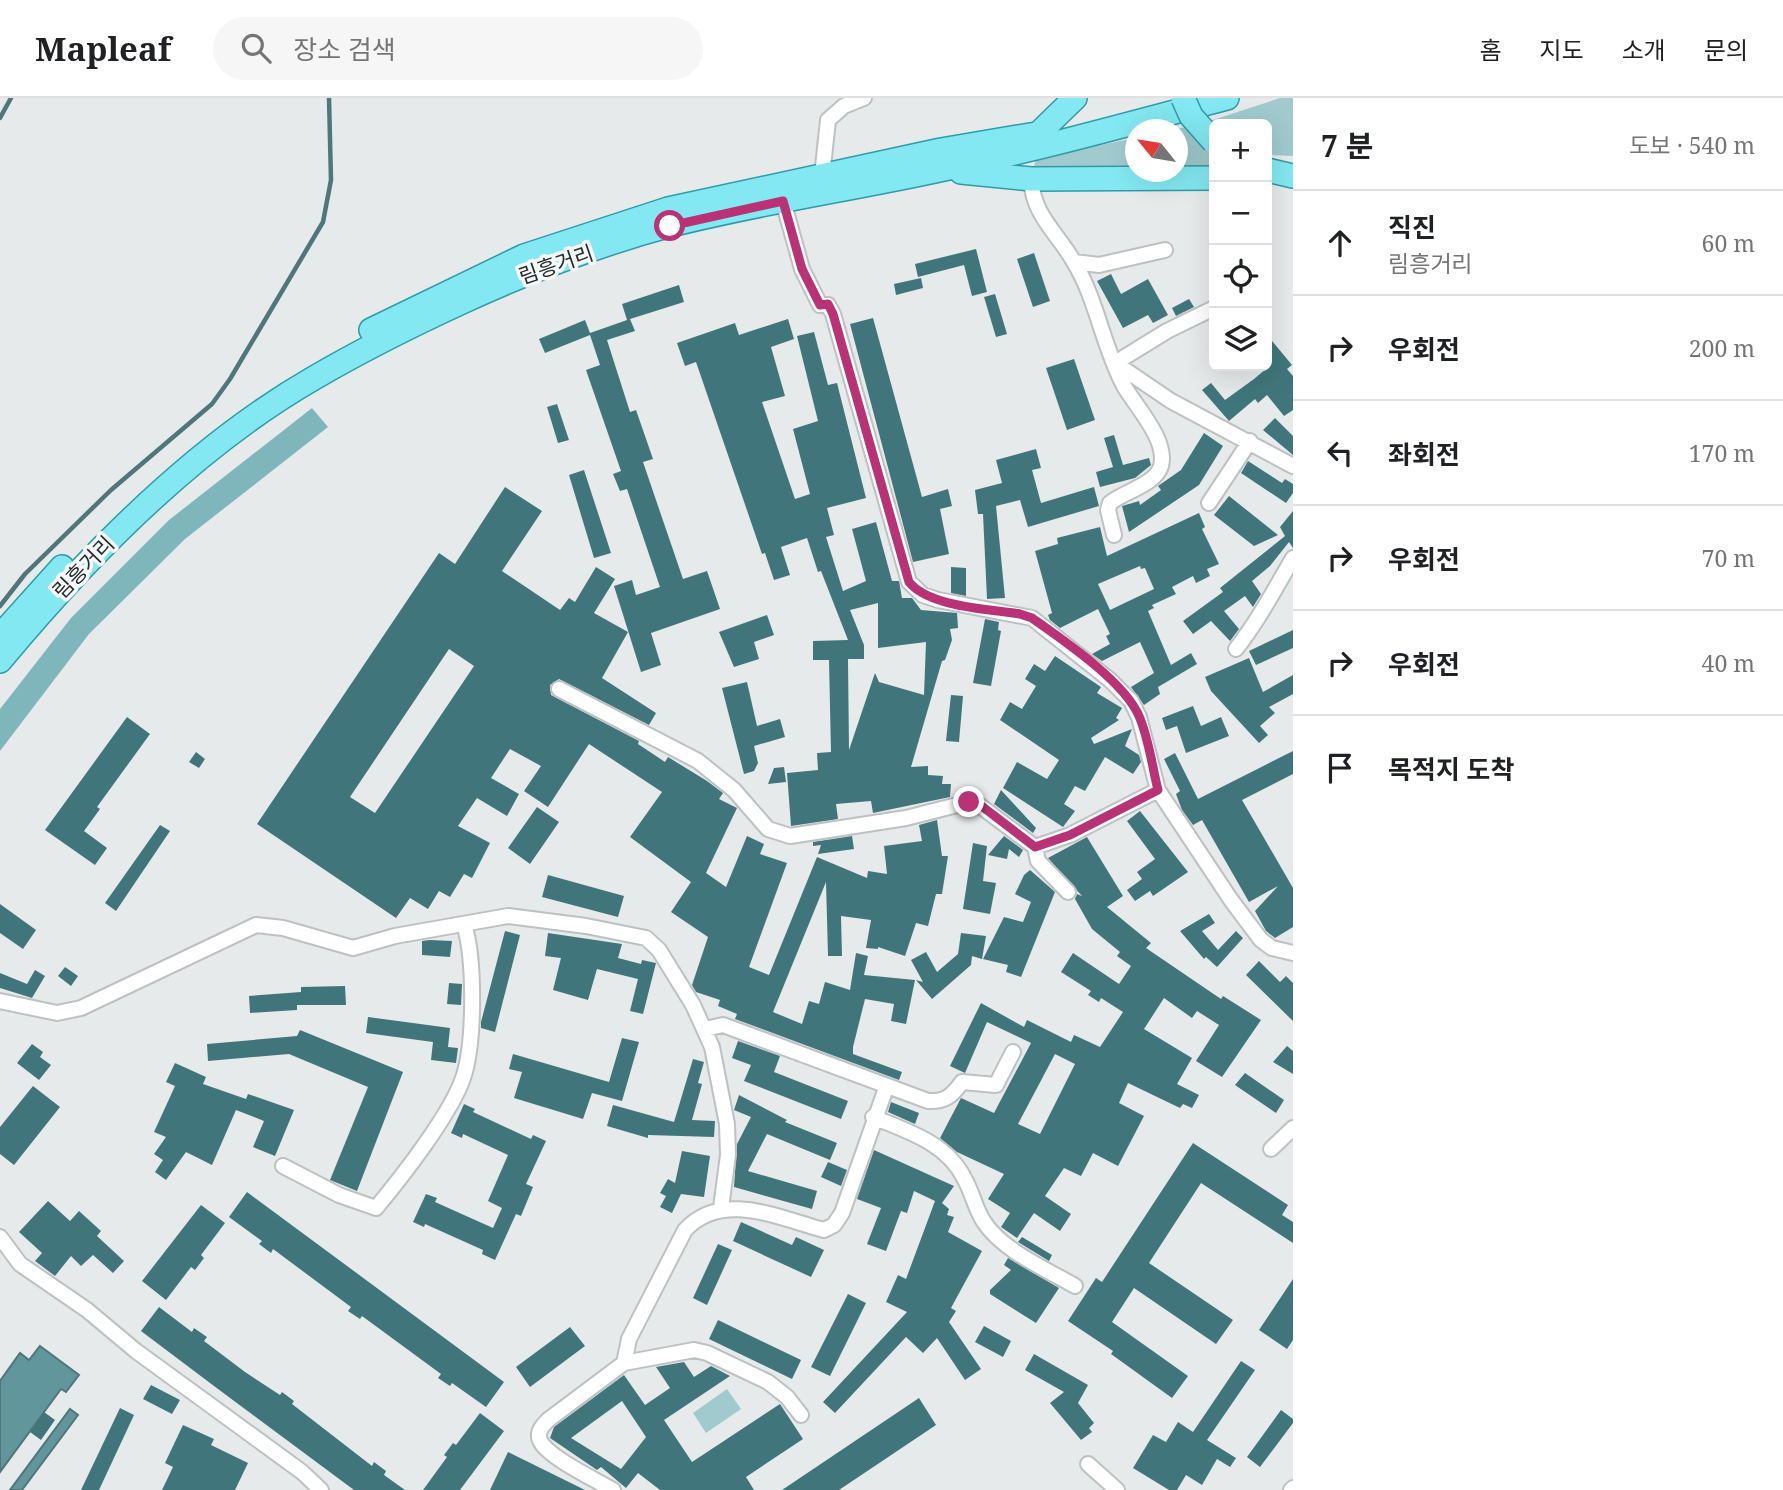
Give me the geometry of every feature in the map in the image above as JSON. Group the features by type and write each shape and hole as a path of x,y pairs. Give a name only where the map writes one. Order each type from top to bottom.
{"main road":[{"path":"1039,133 1075,98"},
{"name":"림흥거리","path":"0,636 91,536 158,475 219,425 303,369 399,314 524,256 668,209 941,150 1039,133 1171,98"},
{"path":"1183,98 1191,116 1209,136"},
{"name":"림흥거리","path":"0,661 95,554 160,492 229,437 314,378 409,327 527,273 670,226 1039,148 1227,98"},
{"path":"940,170 1031,179 1209,178"},
{"path":"1272,171 1293,177"},
{"path":"1272,177 1293,177"}],"street":[{"path":"822,176 828,120 844,106 864,98"},
{"path":"1031,179 1032,198 1037,211 1074,262 1123,384 1160,446 1161,468 1154,477 1110,503 1108,510 1114,535"},
{"path":"783,201 802,269 820,305 828,304 833,314 909,582 923,595 938,600 1032,618 1110,680 1131,701 1139,717 1158,790 1261,940 1272,948 1293,953"},
{"path":"1074,262 1099,265 1165,250"},
{"path":"1115,363 1167,331 1209,310"},
{"path":"1115,363 1171,401 1293,466"},
{"path":"1209,503 1250,441"},
{"path":"1236,649 1260,619 1267,599 1293,558"},
{"path":"559,690 698,761 734,790 768,830 778,834 790,836 894,820 969,802 979,804 1035,847 1038,861 1068,892"},
{"path":"1035,847 1070,835 1158,790"},
{"path":"0,1000 57,1013 81,1008 256,925 282,928 353,948 395,936 508,916 586,926 646,939 659,950 712,1047 727,1124 728,1156 721,1208"},
{"path":"283,1167 339,1195 376,1208 402,1177 463,1079 469,1047 471,948 464,924"},
{"path":"705,1030 723,1025 886,1088 928,1101 941,1102 953,1094 962,1082 996,1085 1013,1052"},
{"path":"624,1363 629,1339 685,1230 695,1219 721,1208 741,1208 824,1230 834,1225 842,1213 873,1117 886,1088"},
{"path":"873,1117 932,1144 952,1158 964,1176 983,1221 995,1234 1075,1286"},
{"path":"1270,1149 1293,1128"},
{"path":"0,1237 20,1264 87,1310 136,1351 302,1472 321,1490"},
{"path":"612,1490 551,1452 541,1443 539,1435 540,1427 548,1420 624,1363 680,1351 706,1353 768,1382 787,1397 801,1415"},
{"path":"1088,1464 1117,1490"}],"shaded area":[{"path":"1280,98 1293,98 1293,156 1272,155 1272,119 1216,119"},
{"path":"1209,121 1209,170 1188,170 1188,126"},
{"path":"1125,140 1125,171 1036,171 1036,158"},
{"path":"312,408 328,427 185,539 89,634 0,751 0,709 71,618 169,520"},
{"path":"40,1346 79,1375 66,1392 61,1389 0,1472 0,1381 20,1353 29,1360"},
{"path":"727,1389 741,1409 706,1433 693,1413"},
{"path":"70,1409 78,1415 22,1490 10,1490"}],"building":[{"path":"976,249 987,292 972,296 964,265 918,277 915,264"},
{"path":"1034,253 1050,301 1033,307 1017,259"},
{"path":"1111,274 1121,294 1148,279 1168,315 1153,323 1148,315 1123,328 1097,281"},
{"path":"921,278 923,288 896,295 894,284"},
{"path":"679,285 684,302 627,320 622,304"},
{"path":"995,294 1007,334 996,337 984,297"},
{"path":"1189,299 1194,307 1176,316 1172,308"},
{"path":"873,318 922,497 948,489 952,506 940,509 949,554 913,562 850,324"},
{"path":"630,319 635,331 607,340 630,412 636,410 653,459 643,462 683,579 707,571 720,609 651,633 661,665 641,672 614,586 632,580 636,595 660,587 627,489 620,491 613,474 621,471 586,370 600,365 590,335 545,353 539,339 585,320 590,333"},
{"path":"788,319 794,339 771,347 785,396 762,402 795,499 810,494 793,429 818,421 797,336 814,332 828,385 837,383 866,498 827,508 834,535 826,537 843,591 866,581 852,529 876,522 892,581 899,581 902,598 912,598 921,610 957,613 958,628 950,629 952,640 945,660 942,661 911,767 928,766 928,775 943,776 942,784 951,784 950,797 873,813 871,801 836,804 838,819 791,826 787,773 818,770 817,753 831,752 829,660 813,660 813,641 848,640 821,571 818,572 807,538 781,547 790,575 774,580 765,553 762,554 696,362 685,366 677,343 735,323 739,335","holes":["878,603 878,648 926,642 924,695 879,682 875,673 849,750 848,659 864,659 864,645 850,610"]},
{"path":"1272,341 1292,365 1287,369 1293,376 1293,410 1284,416 1267,395 1258,403 1255,399 1229,421 1202,390 1211,383 1225,400 1263,371 1272,371"},
{"path":"1074,359 1095,420 1067,430 1046,368"},
{"path":"557,404 569,440 558,443 547,407"},
{"path":"1275,418 1293,436 1293,455 1263,430"},
{"path":"1204,433 1223,446 1199,485 1129,532 1122,506 1139,501 1140,505 1161,490 1158,486 1181,470"},
{"path":"1114,435 1123,465 1149,458 1151,465 1135,478 1100,487 1096,472 1113,467 1104,438"},
{"path":"1036,449 1041,468 1032,470 1041,503 1094,487 1099,506 1028,527 1020,500 996,506 1005,598 987,599 983,514 978,514 975,490 1002,483 996,460"},
{"path":"1248,461 1282,483 1285,479 1293,484 1293,493 1286,503 1241,473"},
{"path":"584,470 611,553 594,558 569,475"},
{"path":"505,487 542,511 502,571 560,610 569,598 575,602 596,567 615,579 594,613 628,632 602,678 656,713 649,725 559,679 550,685 551,695 639,741 638,744 665,762 668,757 707,781 723,793 719,799 737,808 706,873 726,887 747,836 764,844 760,854 787,863 749,967 769,975 817,857 867,878 868,871 887,874 884,846 922,841 919,825 937,820 942,856 948,856 942,894 936,894 928,926 916,923 905,956 878,947 866,948 871,920 841,916 842,956 828,956 826,882 773,1012 802,1024 809,1001 819,1004 825,982 850,990 856,953 868,956 864,975 915,980 906,1024 891,1021 894,1004 865,999 853,1047 853,1054 902,1072 899,1080 735,1019 737,1014 718,1006 720,1000 696,992 692,985 708,937 671,912 691,882 630,837 662,792 589,744 548,807 524,791 541,766 510,749 491,778 519,794 507,816 477,798 458,826 490,843 472,878 464,874 450,897 439,891 428,909 410,898 396,918 257,824 439,553 455,564","holes":["449,649 474,666 375,813 350,797"]},
{"path":"1229,496 1278,535 1254,546 1214,515"},
{"path":"1293,511 1293,548 1289,542 1270,566 1252,581 1261,594 1253,607 1245,596 1224,611 1239,629 1230,641 1211,621 1193,634 1183,621 1223,592 1220,588 1285,536 1280,527"},
{"path":"1199,513 1205,527 1202,529 1219,564 1207,569 1210,576 1196,583 1193,576 1172,587 1176,594 1152,605 1154,608 1148,611 1171,665 1191,653 1197,664 1158,687 1160,694 1144,705 1131,687 1154,673 1140,642 1102,661 1092,654 1110,644 1106,636 1110,634 1098,609 1060,628 1050,620 1048,615 1052,613 1035,551 1058,544 1057,538 1100,527 1107,556","holes":["1140,566 1141,569 1145,568 1154,589 1110,610 1098,584"]},
{"path":"951,567 966,568 966,596 951,593"},
{"path":"767,615 774,635 754,642 759,659 734,667 719,632"},
{"path":"985,619 999,622 998,630 1001,631 991,686 973,683"},
{"path":"1293,630 1293,648 1256,665 1249,651"},
{"path":"1055,656 1101,687 1097,693 1122,708 1116,718 1119,720 1091,738 1094,744 1132,729 1125,746 1139,755 1141,762 1133,774 1105,757 1085,791 1075,786 1064,804 1075,811 1063,827 1003,788 1017,762 1047,779 1059,760 1000,720 1010,702 1022,709 1036,686 1025,679 1034,664 1045,671"},
{"path":"1249,658 1263,692 1293,675 1293,694 1269,707 1275,713 1260,726 1268,735 1259,743 1211,691 1205,677"},
{"path":"747,682 757,726 780,719 785,737 754,746 758,763 754,771 744,774 722,688"},
{"path":"951,695 963,696 959,742 946,741"},
{"path":"1193,706 1201,726 1221,717 1229,736 1186,753 1177,726 1166,730 1162,718"},
{"path":"127,717 150,734 97,807 100,809 84,831 107,848 95,865 45,830"},
{"path":"1293,751 1293,774 1242,800 1293,888 1293,927 1275,938 1266,931 1255,911 1278,886 1249,902 1202,820 1193,825 1182,810 1176,794 1180,791 1164,759 1175,753 1198,799"},
{"path":"196,752 205,759 199,768 189,762"},
{"path":"784,767 786,782 768,784 774,768"},
{"path":"1001,790 1036,828 1033,833 994,804"},
{"path":"537,807 559,822 530,864 508,848"},
{"path":"1140,811 1188,872 1153,896 1150,891 1135,901 1127,890 1142,879 1137,872 1155,859 1127,821"},
{"path":"160,825 170,831 116,911 105,903"},
{"path":"852,836 854,849 818,854 821,845 813,846 813,842"},
{"path":"1004,836 1023,850 1019,857 1009,849 1007,859 988,855"},
{"path":"1087,837 1123,896 1107,907 1151,943 1146,948 1221,999 1223,996 1261,1020 1222,1077 1196,1061 1219,1025 1197,1011 1192,1018 1164,998 1144,1029 1192,1058 1177,1084 1199,1095 1192,1108 1183,1104 1180,1108 1128,1083 1119,1103 1144,1116 1118,1166 1093,1153 1081,1176 1064,1168 1045,1196 1071,1214 1060,1231 1034,1213 1017,1238 1001,1227 1010,1213 988,1199 1004,1174 957,1152 940,1138 961,1098 994,1113 1031,1043 987,1022 965,1073 950,1066 981,1003 1024,1027 1027,1020 1071,1042 1074,1035 1100,1047 1123,1012 1101,998 1099,1002 1088,995 1091,991 1061,972 1073,953 1119,984 1131,966 1117,956 1120,952 1092,929 1075,899 1077,894 1082,896 1048,858","holes":["1055,1054 1075,1064 1040,1134 1018,1124"]},
{"path":"973,843 987,846 983,881 996,883 990,914 963,909"},
{"path":"1030,870 1055,892 1021,977 1006,972 1008,965 983,959 1004,917 1023,922 1031,902 1015,894 1024,875"},
{"path":"548,875 624,896 618,917 542,897"},
{"path":"0,904 36,930 23,949 0,933"},
{"path":"1209,914 1215,923 1202,931 1218,950 1236,931 1243,938 1217,967 1206,957 1204,959 1180,931"},
{"path":"505,931 520,935 495,1032 481,1028 481,1022"},
{"path":"548,933 622,944 618,958 641,964 642,960 656,963 643,1014 630,1011 638,979 597,969 588,1000 553,990 561,958 545,956"},
{"path":"961,933 986,936 982,959 972,956 971,965 932,999 916,980 923,982 911,960 926,952 937,972 958,954"},
{"path":"422,941 452,941 450,957 422,955"},
{"path":"1259,961 1280,982 1286,976 1293,983 1293,1021 1246,975"},
{"path":"65,967 78,976 71,986 58,976"},
{"path":"35,970 45,976 32,998 0,988 0,973 27,984"},
{"path":"449,983 462,984 461,1005 447,1004"},
{"path":"345,986 346,1005 297,1005 297,1010 250,1013 249,996 301,992 301,987"},
{"path":"368,1017 450,1028 448,1047 458,1048 456,1063 431,1060 433,1042 366,1033"},
{"path":"300,1030 403,1072 357,1191 330,1180 368,1087 289,1054 208,1061 207,1044 297,1036"},
{"path":"622,1038 639,1042 622,1101 592,1093 583,1119 514,1098 522,1072 509,1069 513,1054 609,1082"},
{"path":"738,1041 780,1056 774,1072 848,1101 841,1119 744,1081 751,1065 732,1058"},
{"path":"32,1044 43,1052 40,1057 51,1065 39,1080 17,1063"},
{"path":"1287,1046 1293,1051 1293,1074 1273,1062"},
{"path":"693,1059 704,1062 698,1083 702,1084 692,1120 715,1121 714,1137 648,1135 648,1138 607,1126 613,1105 674,1122"},
{"path":"175,1063 206,1077 203,1084 246,1099 248,1094 294,1110 275,1156 253,1147 264,1121 236,1110 212,1165 186,1152 166,1180 155,1172 163,1160 154,1154 166,1137 154,1132 175,1086 166,1082"},
{"path":"1245,1073 1284,1100 1276,1113 1235,1085"},
{"path":"33,1086 60,1107 14,1165 0,1154 0,1127"},
{"path":"739,1095 787,1120 785,1122 837,1143 830,1160 767,1134 748,1171 817,1191 812,1209 734,1187 737,1144 751,1117 734,1110"},
{"path":"891,1102 919,1113 915,1124 888,1112"},
{"path":"464,1104 475,1109 473,1112 531,1139 533,1135 546,1141 526,1184 533,1187 521,1216 516,1214 495,1260 482,1254 483,1250 425,1224 424,1227 413,1222 426,1194 437,1198 435,1202 493,1228 502,1208 488,1201 508,1155 463,1134 462,1138 451,1133"},
{"path":"1193,1143 1288,1205 1282,1215 1293,1222 1293,1243 1201,1183 1149,1263 1233,1320 1216,1344 1134,1288 1112,1322 1188,1376 1172,1398 1111,1354 1113,1351 1068,1321 1096,1278 1102,1282"},
{"path":"874,1150 954,1186 942,1203 949,1209 947,1215 954,1217 948,1232 982,1251 951,1308 956,1311 949,1322 981,1369 965,1380 937,1338 923,1353 906,1337 835,1413 823,1402 907,1312 886,1302 898,1275 906,1279 935,1201 914,1191 907,1213 901,1211 886,1251 867,1244 881,1208 857,1199"},
{"path":"682,1151 710,1156 704,1197 681,1194 672,1213 660,1207 666,1196 660,1193 668,1179 675,1183"},
{"path":"828,1162 847,1170 841,1186 821,1177"},
{"path":"247,1192 504,1382 486,1407 452,1383 450,1386 438,1378 441,1374 362,1316 360,1319 348,1311 351,1307 273,1249 271,1253 259,1244 262,1241 229,1217"},
{"path":"48,1201 70,1221 79,1211 101,1231 97,1236 124,1261 113,1273 93,1255 81,1266 71,1256 55,1276 35,1261 42,1253 19,1232"},
{"path":"201,1205 225,1223 201,1255 204,1258 195,1270 191,1267 166,1300 142,1281"},
{"path":"741,1222 792,1245 796,1237 824,1250 811,1277 733,1241"},
{"path":"1022,1237 1052,1255 1049,1261 1018,1242"},
{"path":"718,1244 732,1250 707,1305 693,1298"},
{"path":"1008,1258 1059,1288 1036,1323 990,1294 990,1290 1011,1270 1004,1265"},
{"path":"1293,1279 1293,1340 1287,1349 1259,1330"},
{"path":"848,1294 866,1303 830,1376 811,1367"},
{"path":"159,1307 192,1332 194,1328 207,1337 204,1341 245,1372 280,1395 282,1392 294,1401 292,1404 372,1466 374,1462 386,1471 384,1475 405,1490 354,1490 218,1389 141,1331"},
{"path":"718,1320 801,1360 792,1379 709,1339"},
{"path":"984,1326 1011,1341 1003,1357 975,1342"},
{"path":"570,1327 585,1346 530,1387 516,1367"},
{"path":"1034,1354 1088,1385 1078,1403 1094,1423 1089,1428 1092,1432 1081,1440 1050,1403 1064,1392 1025,1370"},
{"path":"1241,1361 1255,1370 1207,1440 1236,1458 1230,1467 1217,1459 1202,1485 1186,1475 1177,1490 1169,1490 1133,1468 1153,1435 1166,1442 1178,1422 1193,1432"},
{"path":"684,1362 694,1377 711,1366 730,1376 664,1420 692,1462 780,1404 803,1439 746,1477 754,1490 660,1490 638,1473 626,1488 601,1467 597,1470 550,1438 554,1427 624,1375 645,1405 670,1388 656,1367","holes":["622,1401 646,1437 621,1469 571,1438"]},
{"path":"151,1385 180,1400 172,1414 143,1399"},
{"path":"919,1398 936,1425 839,1490 782,1490"},
{"path":"120,1408 134,1415 99,1490 81,1490"},
{"path":"1281,1410 1293,1419 1293,1423 1260,1467 1247,1457"},
{"path":"44,1412 55,1420 41,1440 30,1432"},
{"path":"480,1413 504,1431 460,1490 423,1490 447,1457 444,1455 453,1443 456,1445"},
{"path":"183,1425 214,1439 211,1445 248,1463 235,1490 162,1490 173,1467 165,1463"},
{"path":"508,1452 585,1490 490,1490"}],"waterway":[{"path":"0,118 11,98"},
{"path":"0,606 25,574 111,490 212,404 230,379 323,222 331,180 329,98"}],"route":[{"path":"670,226 783,201 802,269 820,305 828,304 833,314 862,410 902,567 909,582 923,595 938,600 1032,618 1110,680 1131,701 1139,717 1158,790 1070,835 1035,847 979,804 969,802"}]}
